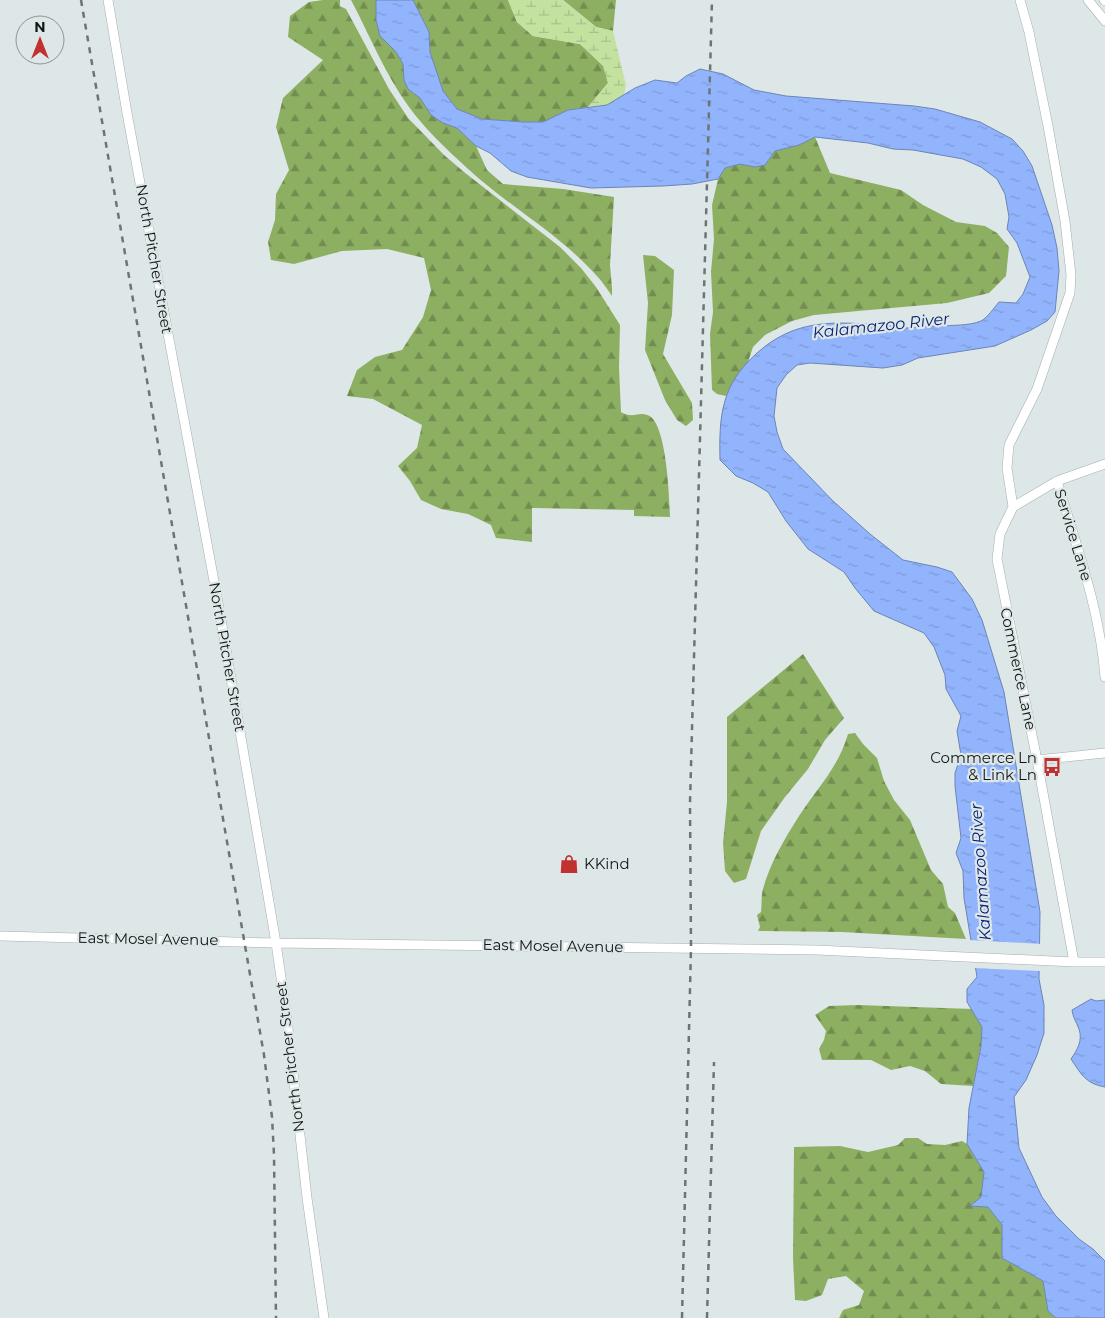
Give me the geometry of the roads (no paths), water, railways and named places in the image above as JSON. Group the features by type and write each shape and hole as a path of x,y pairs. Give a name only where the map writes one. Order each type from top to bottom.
{"street":[{"name":"North Pitcher Street","path":"108,0 219,608 276,943 287,1019 307,1198 324,1318"},
{"path":"1020,0 1029,32 1065,221 1071,275 1070,293 1037,389 1009,445 1007,468 1013,507 1057,481 1105,464"},
{"path":"1088,0 1105,21"},
{"name":"Service Lane","path":"1057,481 1094,604 1102,641 1105,677"},
{"name":"Commerce Lane","path":"1013,507 1000,534 997,559 1037,760 1074,962"},
{"path":"1037,760 1105,753"},
{"name":"East Mosel Avenue","path":"0,936 276,943 817,950 1105,962"}],"water":[{"name":"Kalamazoo River","path":"376,0 413,0 429,32 430,52 443,91 457,109 482,119 543,122 568,110 607,105 635,88 655,80 677,83 700,69 723,74 754,90 786,96 914,106 935,109 980,122 1012,139 1023,151 1032,166 1052,225 1057,248 1059,271 1055,312 1047,321 995,346 918,358 902,365 883,368 810,363 797,365 786,375 777,388 774,416 783,449 833,501 903,560 952,572 972,599 982,620 1004,692 1040,912 1039,979 1044,1005 1044,1033 1026,1080 1014,1097 1019,1148 1042,1197 1056,1216 1105,1261 1105,1318 1056,1318 1048,1311 1043,1281 1002,1258 1002,1225 988,1207 970,1206 981,1197 984,1172 967,1144 969,1108 981,1046 982,1027 967,1002 967,989 977,977 964,898 963,871 956,853 961,838 955,773 961,755 957,731 961,716 946,689 945,675 934,647 924,633 874,611 844,572 808,549 786,521 768,492 736,476 720,460 720,429 729,389 745,365 757,353 785,334 814,325 829,323 885,325 905,328 966,325 983,320 999,302 1016,303 1023,294 1030,277 1017,243 1007,229 1009,217 1005,194 997,179 981,167 963,159 913,150 893,149 868,143 815,137 799,145 775,151 765,165 755,167 740,164 725,168 718,179 692,184 591,188 527,177 511,171 490,153 476,146 457,128 443,123 431,115 420,98 408,89 404,80 403,64 396,52 380,36 376,20"},
{"path":"1091,999 1096,1001 1105,1000 1105,1087 1098,1086 1089,1081 1081,1074 1071,1059 1080,1041 1079,1029 1072,1010"}],"railway":[{"path":"81,0 264,1055 272,1117 274,1155 276,1318"},
{"path":"682,1318 691,948 690,803 712,0"},
{"path":"707,1318 714,1062"}],"place":[{"name":"Commerce Ln & Link Ln","path":"1052,767"},
{"name":"KKind","path":"569,864"}]}
